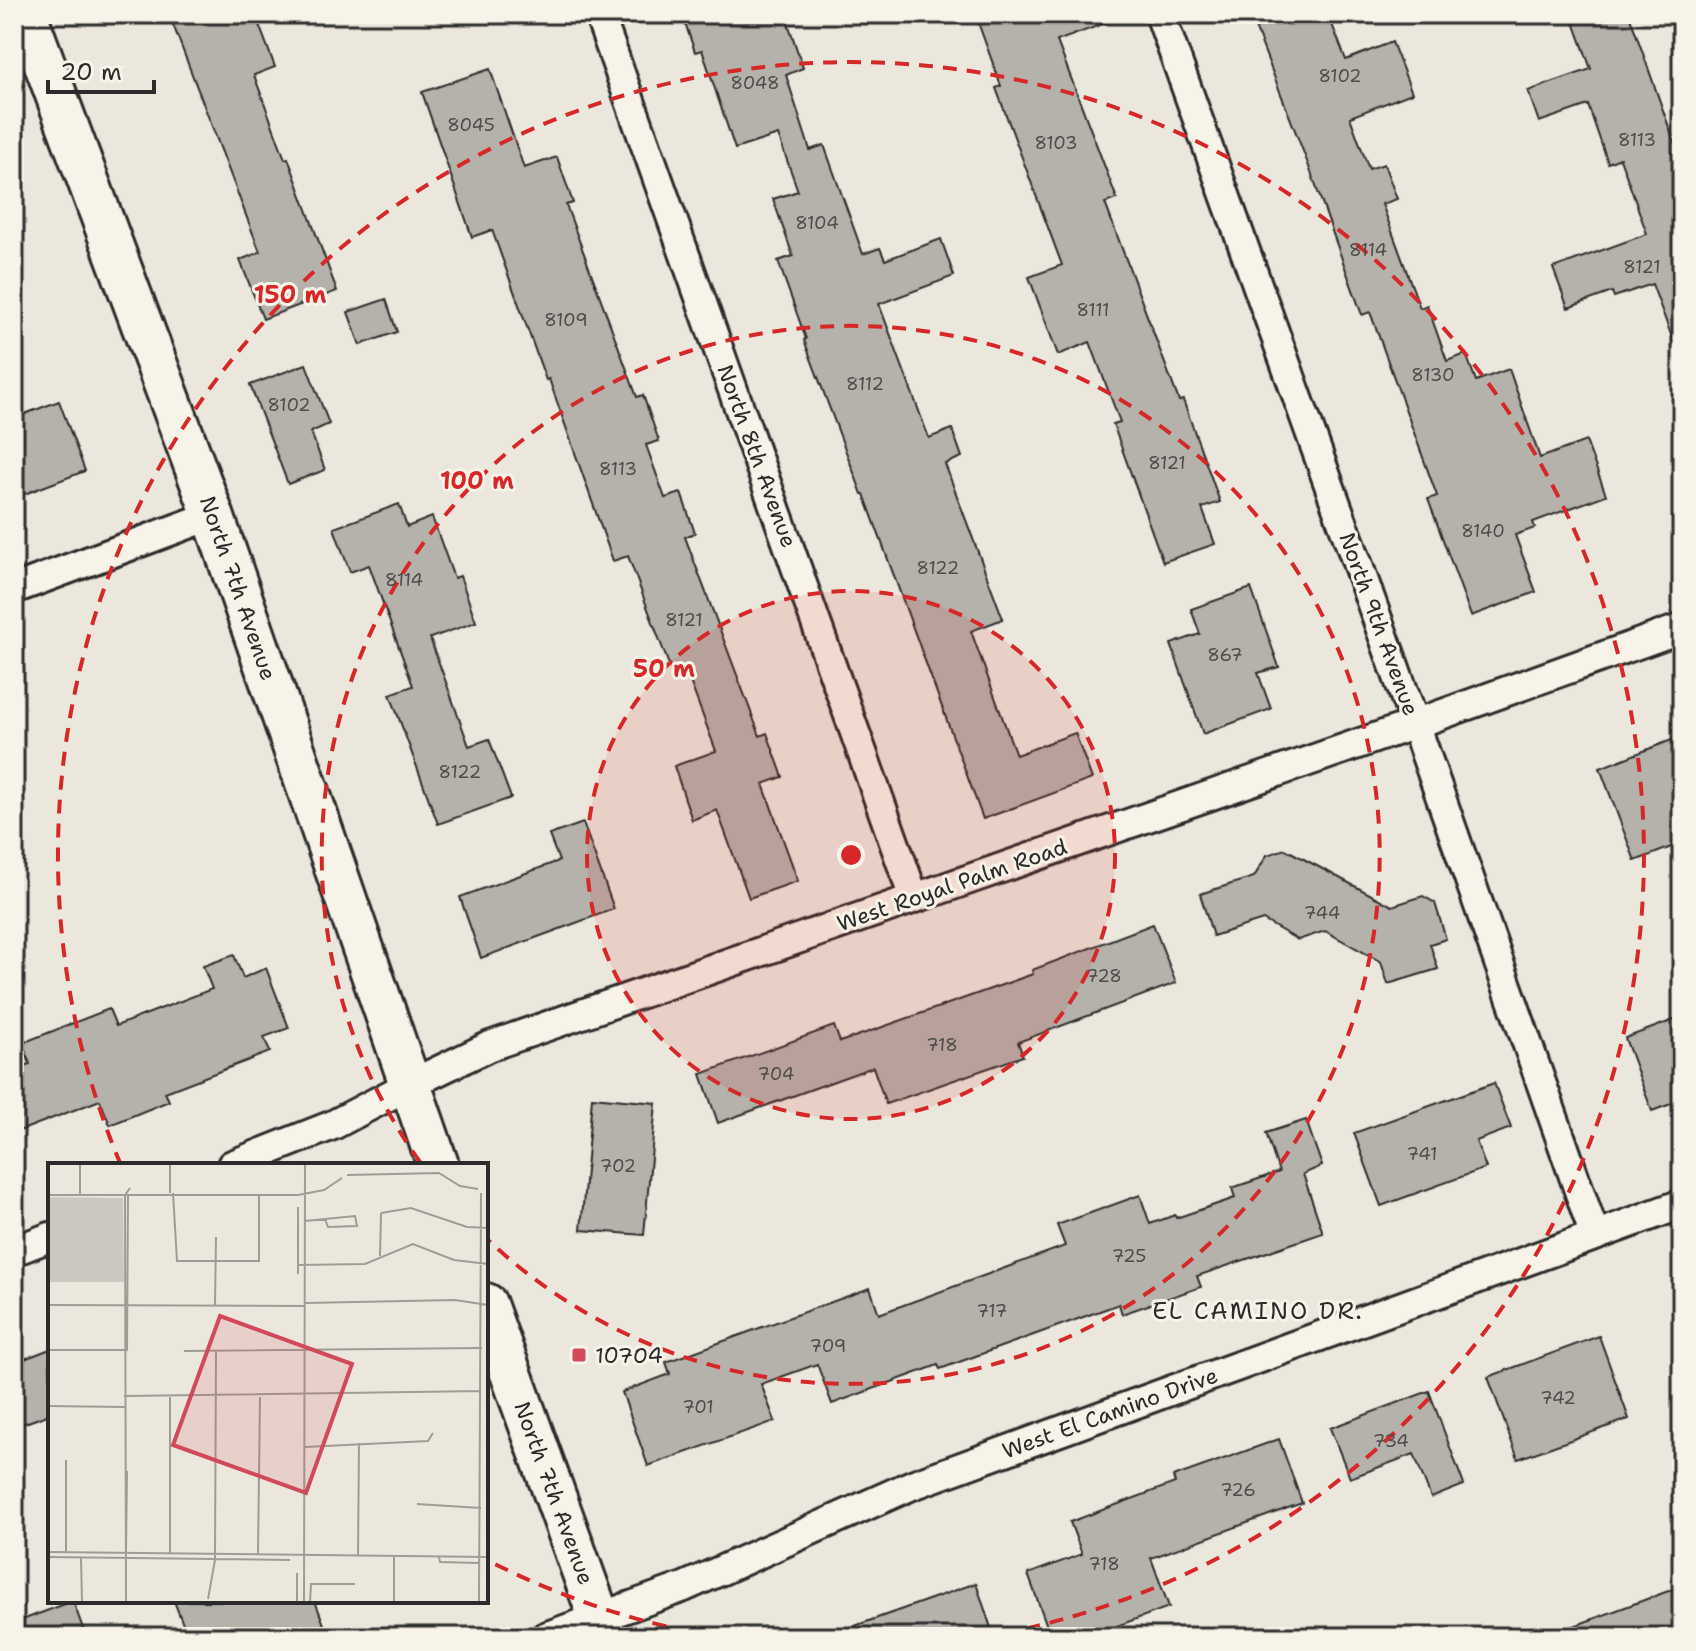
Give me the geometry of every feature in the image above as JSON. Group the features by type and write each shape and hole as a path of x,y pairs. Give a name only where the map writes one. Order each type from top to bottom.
{"main road":[{"name":"North 7th Avenue","path":"26,14 213,515 437,1163"},
{"name":"North 7th Avenue","path":"488,1310 603,1627"}],"street":[{"name":"North 8th Avenue","path":"599,14 914,898"},
{"name":"North 9th Avenue","path":"1160,14 1595,1236"},
{"path":"14,589 213,515"},
{"name":"West Royal Palm Road","path":"237,1163 333,1125 490,1046 1682,628"},
{"name":"West El Camino Drive","path":"545,1637 603,1627 684,1587 912,1485 1682,1204"},
{"path":"14,1251 48,1238"}],"building":[{"path":"169,14 255,14 275,67 254,75 337,291 263,319 240,260 260,252"},
{"path":"682,14 785,14 803,68 786,75 810,150 824,145 863,254 880,248 885,260 941,239 954,276 879,304 929,438 952,429 962,457 945,464 1003,619 971,631 1016,755 1075,733 1092,779 983,819 804,340 778,261 793,256 773,199 798,191 778,135 735,149 702,50 695,52"},
{"path":"975,14 1121,14 1122,17 1057,41 1117,199 1105,203 1220,502 1202,508 1215,544 1163,562 1113,424 1120,422 1090,342 1058,355 1029,277 1062,265 996,88 1001,86"},
{"path":"1250,14 1328,14 1346,60 1392,42 1412,93 1350,117 1369,169 1384,164 1397,199 1382,204 1420,308 1427,305 1447,361 1466,354 1476,381 1509,369 1540,458 1586,441 1606,495 1533,522 1535,528 1515,535 1536,592 1471,616 1428,499 1437,496 1370,312 1362,315"},
{"path":"1571,14 1629,14 1682,164 1682,355 1679,356 1652,284 1614,297 1612,292 1568,308 1553,268 1647,234 1620,158 1608,163 1588,105 1539,122 1528,91 1591,69"},
{"path":"490,69 524,168 557,157 573,203 566,205 637,397 643,395 659,441 646,445 665,498 681,493 695,533 685,537 760,736 767,733 783,777 763,784 798,881 749,898 717,810 692,820 674,766 716,751 685,668 672,673 628,556 613,561 492,230 472,237 422,92"},
{"path":"386,299 397,332 360,345 348,312"},
{"path":"306,364 329,424 311,432 325,470 288,484 250,385"},
{"path":"59,401 85,471 14,498 14,418"},
{"path":"399,504 407,527 432,517 454,578 460,576 476,622 430,638 469,746 489,739 511,798 438,824 390,694 413,686 369,565 350,572 334,528"},
{"path":"1251,588 1279,667 1258,673 1271,709 1203,734 1171,644 1200,634 1191,609"},
{"path":"1674,739 1682,761 1682,843 1635,861 1600,768"},
{"path":"583,823 614,909 481,958 460,897 559,861 549,835"},
{"path":"1285,849 1392,906 1423,896 1435,903 1446,939 1430,944 1438,969 1388,984 1381,962 1325,931 1298,940 1263,920 1213,936 1200,894 1254,877 1267,855"},
{"path":"1153,924 1176,983 1018,1042 1023,1056 886,1104 873,1067 718,1123 701,1074 834,1026 840,1042 1033,974 1032,970"},
{"path":"234,955 243,978 266,968 289,1028 264,1037 270,1052 165,1092 169,1101 110,1125 100,1100 14,1133 14,1070 30,1064 22,1043 109,1009 116,1026 212,989 203,966"},
{"path":"1682,1017 1682,1100 1652,1111 1625,1038"},
{"path":"1494,1083 1511,1128 1476,1141 1486,1168 1381,1206 1354,1133"},
{"path":"592,1097 656,1103 644,1235 581,1230"},
{"path":"1306,1120 1322,1166 1303,1174 1323,1233 1197,1276 1201,1287 1122,1314 1119,1304 940,1369 938,1365 832,1404 817,1364 761,1384 775,1421 648,1466 622,1392 670,1374 666,1362 870,1288 879,1314 1065,1246 1057,1225 1140,1195 1150,1224 1235,1198 1232,1188 1279,1172 1266,1133"},
{"path":"1599,1336 1629,1419 1518,1459 1488,1377"},
{"path":"48,1350 48,1415 14,1427 14,1363"},
{"path":"1429,1391 1464,1485 1431,1498 1414,1454 1350,1478 1330,1428"},
{"path":"1279,1439 1302,1503 1151,1558 1169,1607 1087,1637 1051,1637 1028,1574 1082,1554 1070,1522 1175,1483 1173,1477"},
{"path":"976,1583 994,1637 836,1637 835,1633"},
{"path":"1682,1586 1682,1637 1553,1637 1552,1634"},
{"path":"74,1603 86,1637 14,1637 14,1623"},
{"path":"175,1603 316,1603 326,1630 306,1637 188,1637"}],"place":[{"name":"10704","path":"579,1355"}],"district":[{"name":"EL CAMINO DR.","path":"1258,1311"}]}
